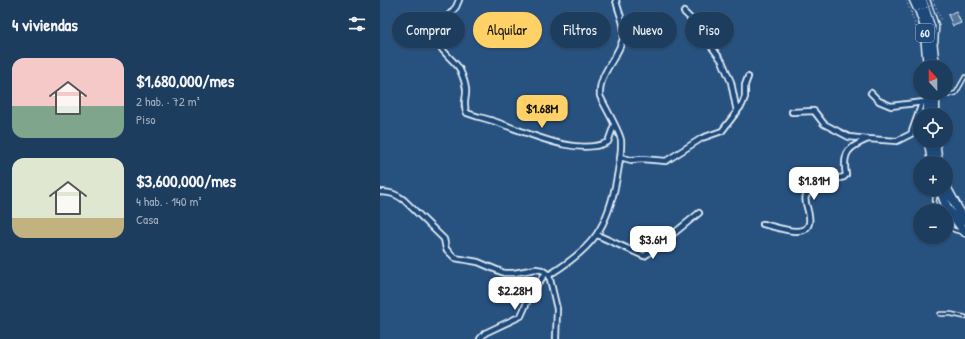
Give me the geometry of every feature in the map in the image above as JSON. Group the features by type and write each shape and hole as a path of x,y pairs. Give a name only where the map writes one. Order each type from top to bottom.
{"highway":[{"name":"60","path":"916,0 924,24 928,58"},
{"name":"60","path":"922,0 932,30 935,60"},
{"path":"943,196 947,208 965,233"},
{"path":"951,196 965,220"}],"street":[{"path":"459,0 456,7 436,30 435,34 437,42 459,69 462,75 466,89 464,106 467,113 558,143 593,147 608,142 614,125"},
{"path":"480,339 486,332 521,316 532,291 547,274 585,248 597,235 602,226 614,194 620,157 621,140 600,96 604,76 623,39 622,23 616,0"},
{"path":"684,12 705,33 711,46 722,61 731,82 737,113"},
{"path":"620,157 633,161 642,159 666,161 702,138 722,131 737,113 744,101 745,85 748,77"},
{"path":"871,93 879,101 891,106 914,100"},
{"path":"792,112 814,111 824,124 837,132 850,137 868,140 897,141 908,137 911,134 928,100"},
{"path":"763,224 798,231 806,230 810,219 805,199 808,193 827,182 844,177 846,175 845,158 848,151 855,144 868,140"},
{"path":"380,192 393,193 404,200 444,239 446,249 455,258 478,262 504,273 514,273 536,269 542,270 547,274 557,309 556,339"},
{"path":"597,235 644,256 699,213"}],"lane":[{"path":"911,0 920,26 928,58"},
{"path":"928,0 937,26 934,48"},
{"path":"953,94 956,93 965,77"},
{"path":"953,229 965,233"},
{"path":"940,314 951,314 965,317"}],"path":[{"path":"906,0 916,27"},
{"path":"934,0 941,19"},
{"path":"911,13 936,4"}],"building":[{"path":"956,11 961,23 953,26 948,15"}]}
